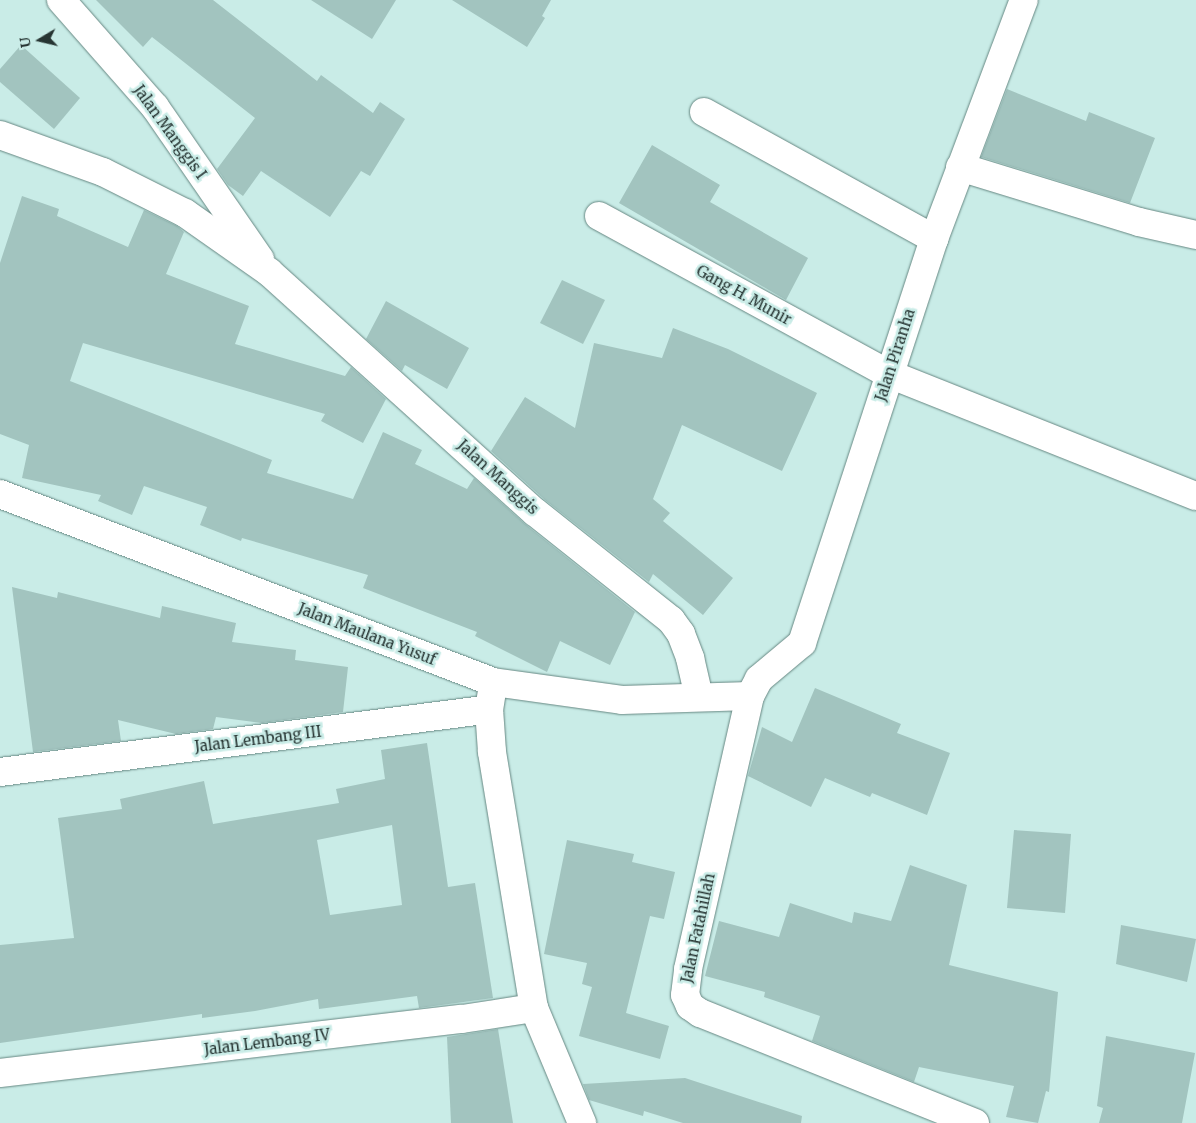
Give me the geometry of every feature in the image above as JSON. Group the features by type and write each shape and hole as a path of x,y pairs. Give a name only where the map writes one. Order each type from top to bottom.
{"street":[{"name":"Jalan Manggis I","path":"61,0 155,107 269,272"},
{"name":"Jalan Piranha","path":"750,696 759,679 802,643 934,239 1024,0"},
{"path":"704,112 934,239"},
{"path":"0,135 103,172 185,213 269,272"},
{"path":"960,167 1139,222 1196,235"},
{"name":"Gang H. Munir","path":"599,216 889,374 1196,496"},
{"name":"Jalan Manggis","path":"269,272 535,512 671,620 681,634 690,658 699,696"},
{"name":"Jalan Maulana Yusuf","path":"0,494 493,682 622,700 699,696 750,696"},
{"path":"493,682 489,709 492,752 534,1008 582,1123"},
{"name":"Jalan Fatahillah","path":"750,696 688,969 685,995 690,1006 700,1013 975,1123"},
{"name":"Jalan Lembang III","path":"0,772 489,709"},
{"name":"Jalan Lembang IV","path":"0,1073 452,1020 534,1008"}],"building":[{"path":"96,0 213,0 317,81 321,75 373,113 380,102 405,119 370,176 361,171 330,217 261,171 243,196 228,185 217,169 255,118 152,37 143,47"},
{"path":"311,0 396,0 372,39"},
{"path":"452,0 551,0 542,16 545,18 527,47"},
{"path":"21,45 80,98 54,129 0,82 0,69"},
{"path":"1007,89 1086,121 1089,112 1155,138 1130,203 981,157"},
{"path":"652,145 720,185 710,202 808,258 786,300 619,203"},
{"path":"22,196 59,209 57,216 128,247 144,210 177,226 184,232 166,274 249,306 235,344 345,376 351,367 386,399 363,443 321,421 325,414 83,343 70,381 272,460 267,473 353,499 383,432 422,450 415,464 467,489 474,478 525,524 635,612 610,665 560,641 547,672 475,636 477,632 363,588 368,575 242,538 241,541 200,525 207,507 144,486 132,515 98,501 101,495 22,478 29,445 0,434 0,263"},
{"path":"562,280 605,300 583,344 540,323"},
{"path":"386,301 469,348 447,389 405,365 402,371 366,339"},
{"path":"673,328 728,349 817,393 782,471 682,425 653,499 670,513 663,521 733,578 703,615 653,574 649,582 545,500 491,451 525,397 575,428 594,343 662,358"},
{"path":"12,587 57,598 58,592 160,618 162,606 236,623 232,642 296,650 295,660 348,667 343,712 262,723 216,717 213,729 176,734 118,720 121,741 33,752"},
{"path":"815,688 901,724 897,733 950,753 927,815 872,793 870,797 825,778 811,807 748,776 762,727 792,742"},
{"path":"427,743 448,887 475,883 493,998 419,1008 417,996 319,1009 318,999 255,1011 202,1018 202,1014 0,1043 0,945 74,938 58,818 122,809 120,799 204,781 213,824 339,803 336,789 385,779 381,750","holes":["392,825 402,905 330,915 317,840"]},
{"path":"1014,830 1071,834 1065,913 1007,908"},
{"path":"567,840 634,854 632,862 675,872 664,919 650,916 626,1013 669,1026 660,1059 579,1036 592,987 582,984 587,963 544,954"},
{"path":"910,865 967,885 949,965 1058,992 1049,1092 1046,1091 1038,1123 1006,1117 1014,1086 919,1067 914,1082 812,1041 820,1016 764,997 765,992 705,976 719,921 779,937 790,903 852,923 854,912 891,921"},
{"path":"1121,925 1196,939 1187,982 1116,964"},
{"path":"498,1029 513,1123 451,1123 447,1037"},
{"path":"1106,1036 1195,1053 1182,1123 1099,1123 1103,1108 1097,1106"},
{"path":"685,1078 802,1116 801,1123 683,1123 644,1111 643,1116 589,1100 583,1084"}]}
